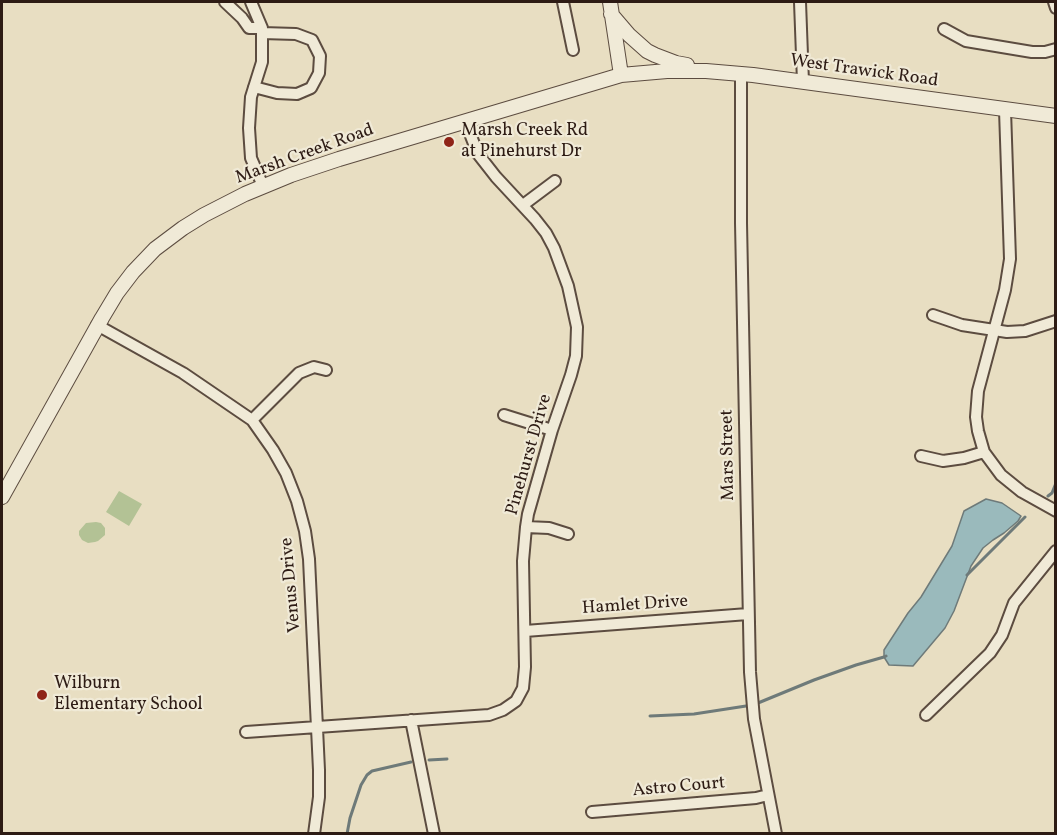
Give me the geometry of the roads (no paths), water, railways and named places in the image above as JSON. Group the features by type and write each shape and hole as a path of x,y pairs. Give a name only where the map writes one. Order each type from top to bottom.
{"street":[{"path":"225,2 249,28 296,34 312,40 320,56 319,73 311,88 297,94 277,93 254,87"},
{"path":"251,2 262,31 262,62 251,97 250,158 263,186"},
{"path":"562,2 573,50"},
{"path":"801,2 803,82"},
{"path":"1054,2 1056,8"},
{"path":"611,8 629,35 647,51 676,63 706,71"},
{"path":"611,8 621,75"},
{"path":"944,29 966,41 1032,52 1056,49"},
{"name":"West Trawick Road","path":"621,75 666,71 741,74 1056,116"},
{"name":"Mars Street","path":"741,74 741,223 748,614 754,719 776,834"},
{"name":"Marsh Creek Road","path":"2,497 117,293 155,249 183,228 263,186 339,159 621,75"},
{"path":"1005,110 1010,259 1005,290 978,391 976,417 984,452 1001,475 1022,492 1056,510"},
{"name":"Pinehurst Drive","path":"246,732 489,715 503,710 516,701 523,688 525,631 523,561 526,527 552,430 574,366 577,327 571,297 554,248 546,233 478,154 465,121"},
{"path":"523,205 555,180"},
{"path":"933,315 962,325 1006,332 1025,332 1056,321"},
{"name":"Venus Drive","path":"97,325 183,373 252,420 286,472 305,531 309,559 318,727 319,797 314,834"},
{"path":"252,420 299,373 314,367 326,370"},
{"path":"504,415 552,430"},
{"path":"921,456 943,461 984,452"},
{"path":"526,527 549,528 568,534"},
{"path":"926,715 990,653 1002,635 1014,603 1056,551"},
{"name":"Hamlet Drive","path":"525,631 748,614"},
{"path":"411,720 434,834"},
{"name":"Astro Court","path":"592,812 756,798 768,795"}],"water":[{"path":"986,499 1002,503 1021,516 1004,533 983,548 971,566 945,628 913,666 889,665 884,657 884,650 921,597 952,546 964,511"}],"waterway":[{"path":"1048,496 1052,493 1056,483"},
{"path":"967,575 1025,517"},
{"path":"758,703 814,680 886,656"},
{"path":"650,716 694,714 746,706"},
{"path":"429,760 447,759"},
{"path":"347,834 361,785 367,775 372,771 411,762"}],"place":[{"name":"Marsh Creek Rd at Pinehurst Dr","path":"449,142"},
{"name":"Wilburn Elementary School","path":"42,695"}]}
